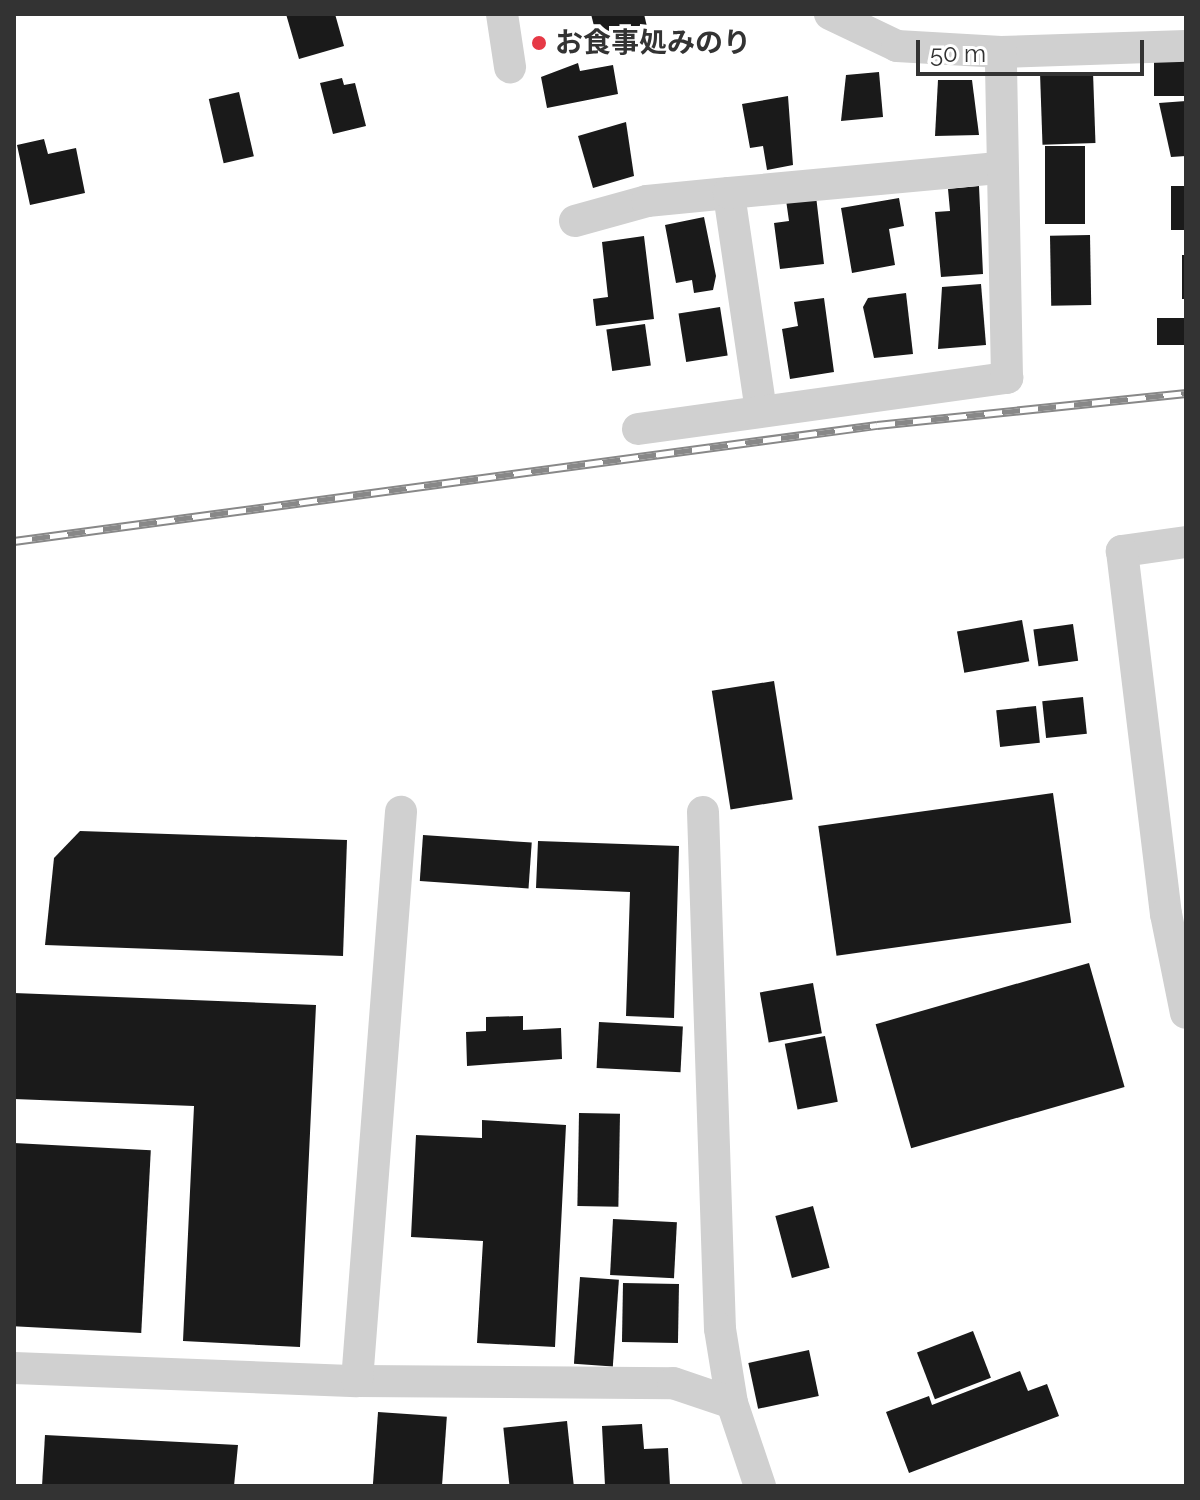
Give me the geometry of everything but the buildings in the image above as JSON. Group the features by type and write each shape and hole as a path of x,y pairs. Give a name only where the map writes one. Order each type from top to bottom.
{"street":[{"path":"502,14 510,67"},
{"path":"830,14 897,46 1001,52 1186,46"},
{"path":"638,429 1007,378 1001,52"},
{"path":"575,221 647,201 1001,168"},
{"path":"729,193 761,411"},
{"path":"1186,542 1122,551 1166,914 1186,1013"},
{"path":"357,1381 401,812"},
{"path":"703,812 720,1329 732,1403 760,1486"},
{"path":"14,1368 357,1381 673,1383 732,1403"}],"railway":[{"path":"14,541 877,425 1186,393"}],"place":[{"name":"お食事処みのり","path":"539,43"}]}
